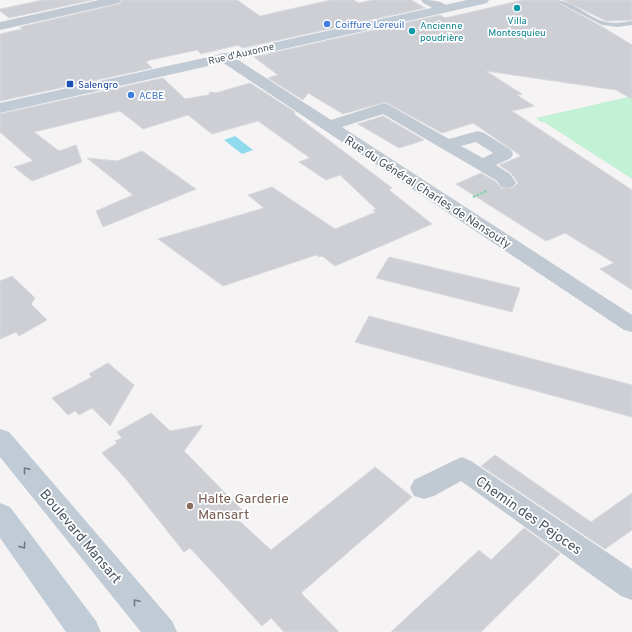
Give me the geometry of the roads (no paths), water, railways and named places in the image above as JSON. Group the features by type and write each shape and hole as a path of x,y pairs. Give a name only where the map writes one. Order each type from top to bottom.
{"main road":[{"name":"Rue d'Auxonne","path":"0,108 483,0"},
{"name":"Boulevard Mansart","path":"0,439 161,632"},
{"path":"0,515 85,632"}],"street":[{"path":"0,26 115,0"},
{"path":"427,0 444,9"},
{"name":"Rue du Général Charles de Nansouty","path":"224,57 632,325"},
{"path":"328,126 384,108 483,165 504,178 507,183"},
{"path":"448,144 478,136 506,154 483,165"},
{"name":"Chemin des Pejoces","path":"424,488 462,468 632,586"}],"lane":[{"path":"558,0 604,24 617,25 632,23"}],"water":[{"path":"235,136 253,150 242,154 224,140"}],"place":[{"name":"Villa Montesquieu","path":"517,8"},
{"name":"Coiffure Lereuil","path":"327,24"},
{"name":"Ancienne poudrière","path":"412,31"},
{"name":"Salengro","path":"70,84"},
{"name":"ACBE","path":"131,95"},
{"name":"Halte Garderie Mansart","path":"190,506"}]}
